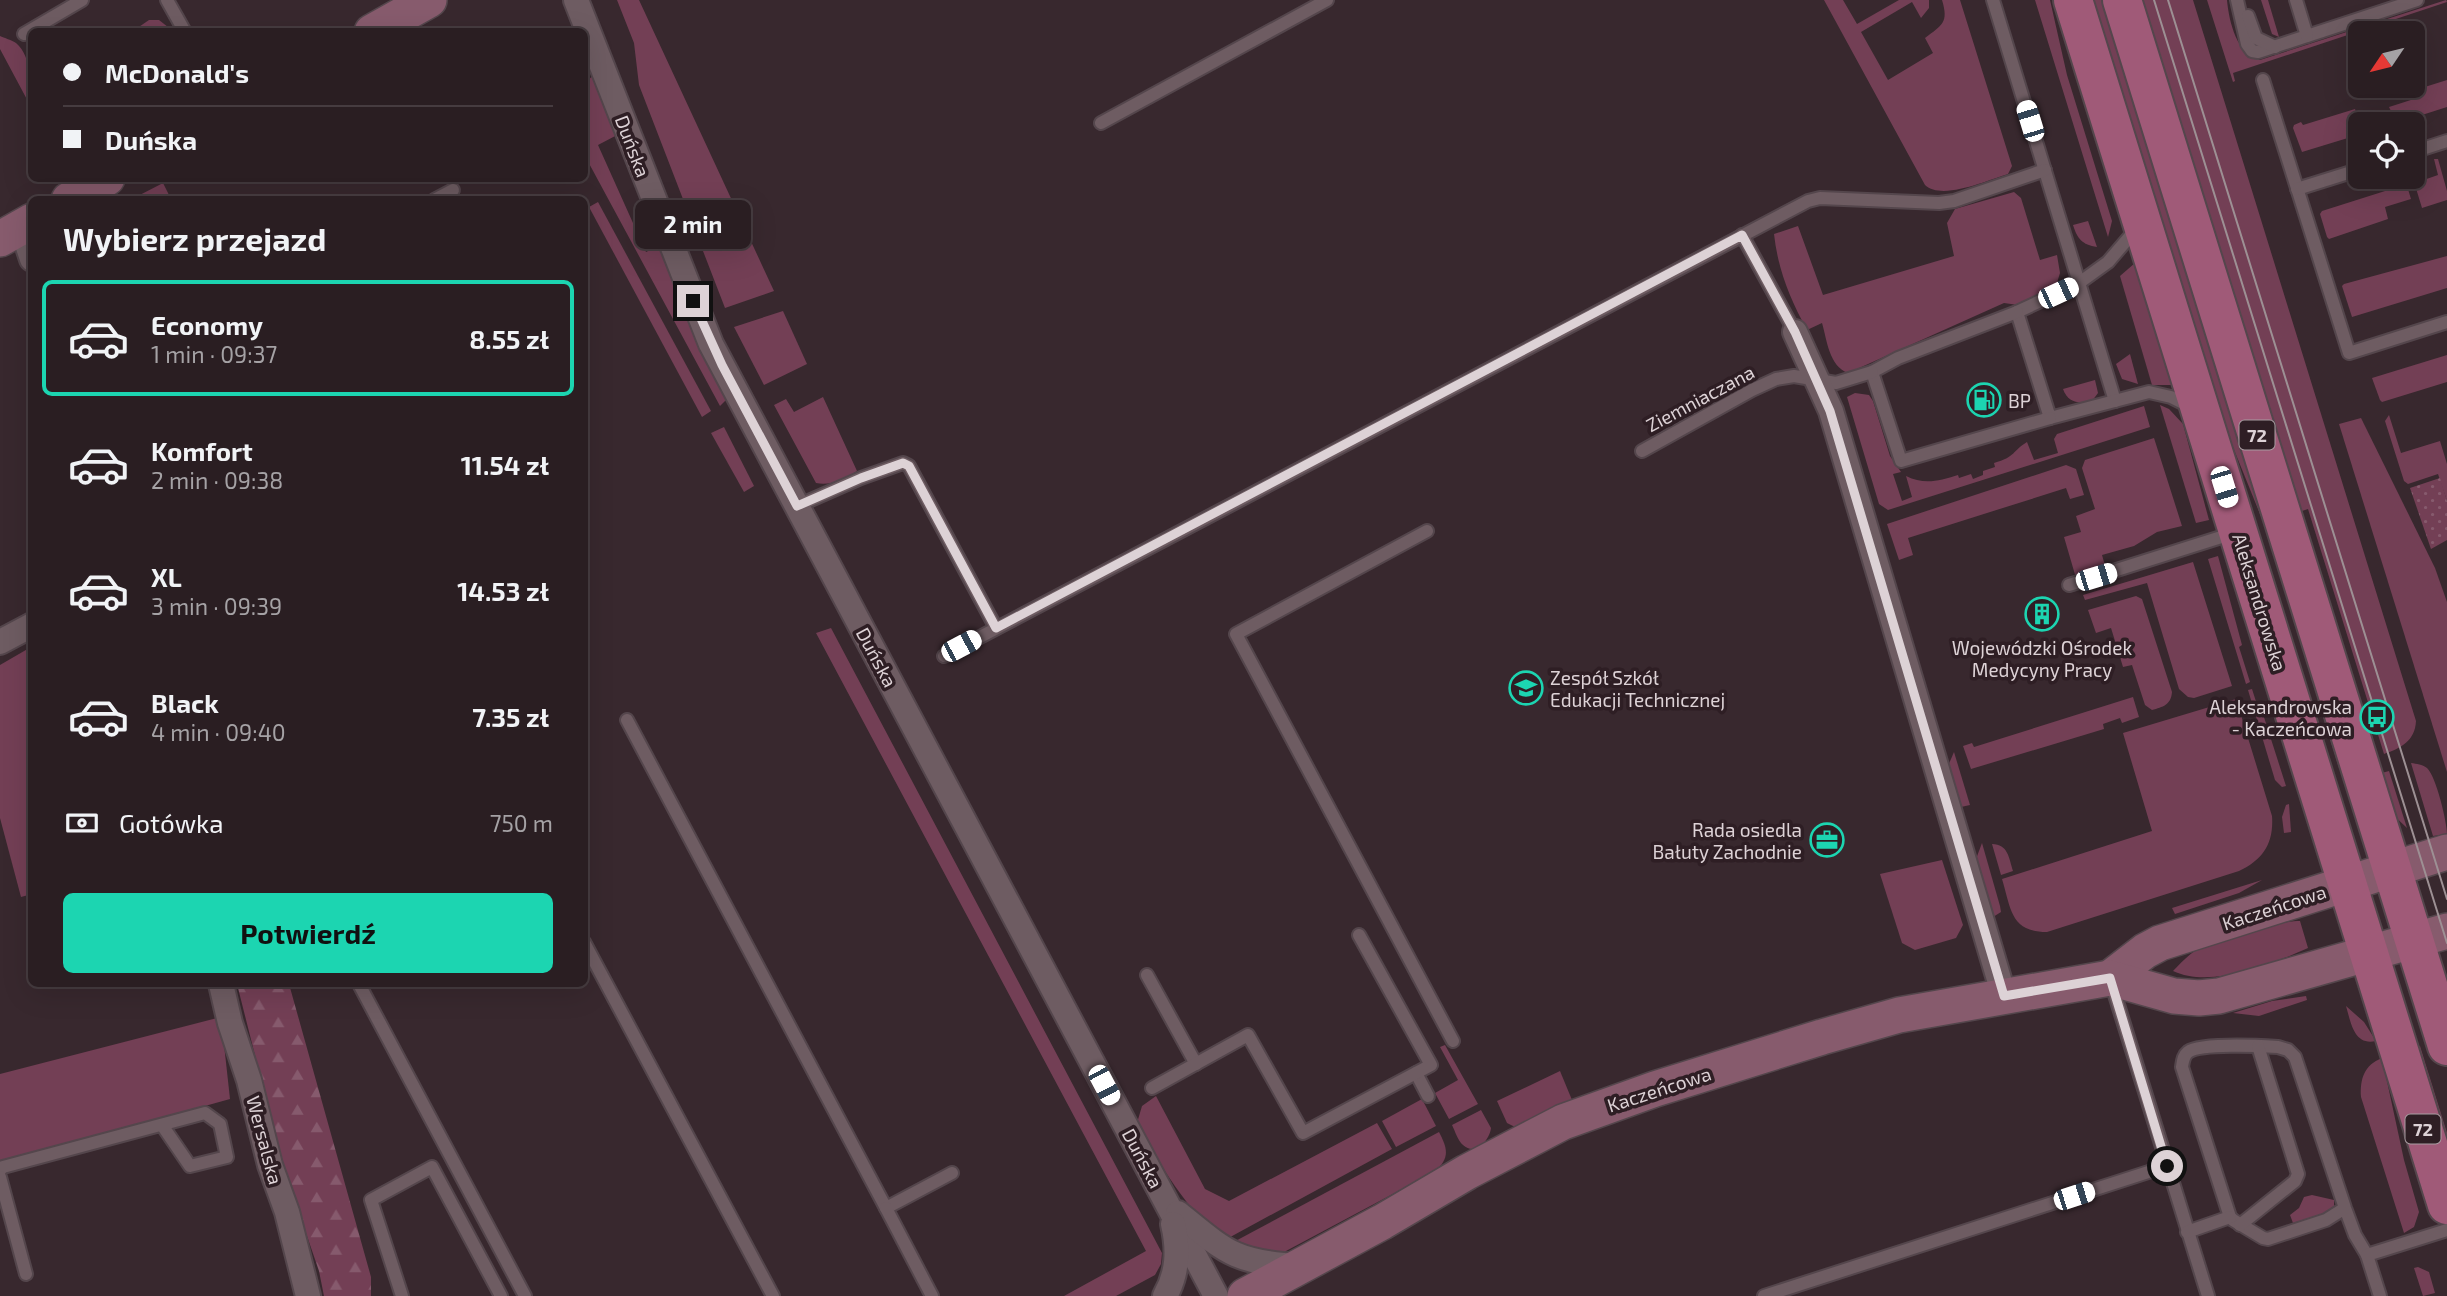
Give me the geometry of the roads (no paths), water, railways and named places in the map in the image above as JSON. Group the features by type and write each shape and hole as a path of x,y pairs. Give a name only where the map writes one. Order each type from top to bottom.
{"main road":[{"name":"Aleksandrowska","path":"2073,0 2447,1205"},
{"name":"72","path":"2122,0 2393,869 2431,936 2447,1046"}],"street":[{"path":"379,28 429,0"},
{"name":"Duńska","path":"576,0 587,28"},
{"name":"Duńska","path":"588,31 702,324 1216,1296"},
{"path":"76,196 100,182"},
{"path":"1795,332 1830,411 2004,996"},
{"path":"0,642 28,627"},
{"name":"Kaczeńcowa","path":"2110,978 2160,943 2447,852"},
{"name":"Kaczeńcowa","path":"1245,1296 1382,1222 1478,1166 1563,1122 1655,1088 1879,1020 2110,978 2174,996 2199,998 2236,993 2431,936"},
{"name":"Wersalska","path":"222,987 270,1165 287,1212 308,1296"},
{"path":"1169,1206 1233,1256 1272,1265 1300,1266"},
{"path":"1165,1296 1176,1267 1177,1242 1169,1206"}],"lane":[{"path":"34,28 82,0"},
{"path":"167,0 183,28"},
{"path":"1101,123 1327,0"},
{"path":"1993,0 2115,401"},
{"path":"2239,0 2256,38 2275,47 2417,0"},
{"path":"2296,0 2307,36"},
{"path":"24,34 28,32"},
{"path":"2263,80 2349,353 2447,322"},
{"path":"2425,148 2447,141"},
{"path":"944,656 1808,201 1819,198 1939,203 1954,201 2045,170"},
{"path":"2297,189 2348,173"},
{"path":"442,196 453,190"},
{"name":"Ziemniaczana","path":"1642,451 1776,379 1794,376 1836,383 1872,372 1898,358 2017,312 2079,283 2108,262 2142,222"},
{"path":"1742,235 1795,332"},
{"path":"2017,312 2050,418"},
{"path":"1872,372 1901,461 2149,392 2171,397 2201,411"},
{"path":"797,506 903,463 909,466 996,628"},
{"path":"1427,531 1236,634 1453,1041"},
{"path":"2070,585 2238,531"},
{"path":"627,720 932,1296"},
{"path":"1152,1088 1248,1035 1303,1133 1431,1065 1359,934"},
{"path":"588,949 773,1296"},
{"path":"1147,975 1196,1064"},
{"path":"2110,978 2208,1296"},
{"path":"361,987 525,1296"},
{"path":"2188,1232 2235,1221 2295,1181 2298,1174 2258,1046"},
{"path":"2345,1208 2326,1220 2268,1239 2235,1221 2182,1067 2187,1053 2194,1049 2258,1046 2278,1047 2288,1050 2295,1057 2345,1208 2355,1235 2367,1255 2380,1296"},
{"path":"1416,1073 1428,1096"},
{"path":"0,1170 205,1113 220,1124 227,1157 190,1166 162,1125"},
{"path":"1764,1296 2167,1166"},
{"path":"402,1296 371,1200 432,1167 501,1296"},
{"path":"886,1208 952,1172"},
{"path":"0,1177 1,1191 26,1274"},
{"path":"2367,1255 2447,1230"}],"tram line":[{"path":"2154,0 2447,943"},
{"path":"2168,0 2447,899"}],"place":[{"name":"BP","path":"1984,400"},
{"name":"Wojewódzki Ośrodek Medycyny Pracy","path":"2042,614"},
{"name":"Zespół Szkół Edukacji Technicznej","path":"1526,688"},
{"name":"Aleksandrowska - Kaczeńcowa","path":"2377,717"},
{"name":"Rada osiedla Bałuty Zachodnie","path":"1827,840"}]}
